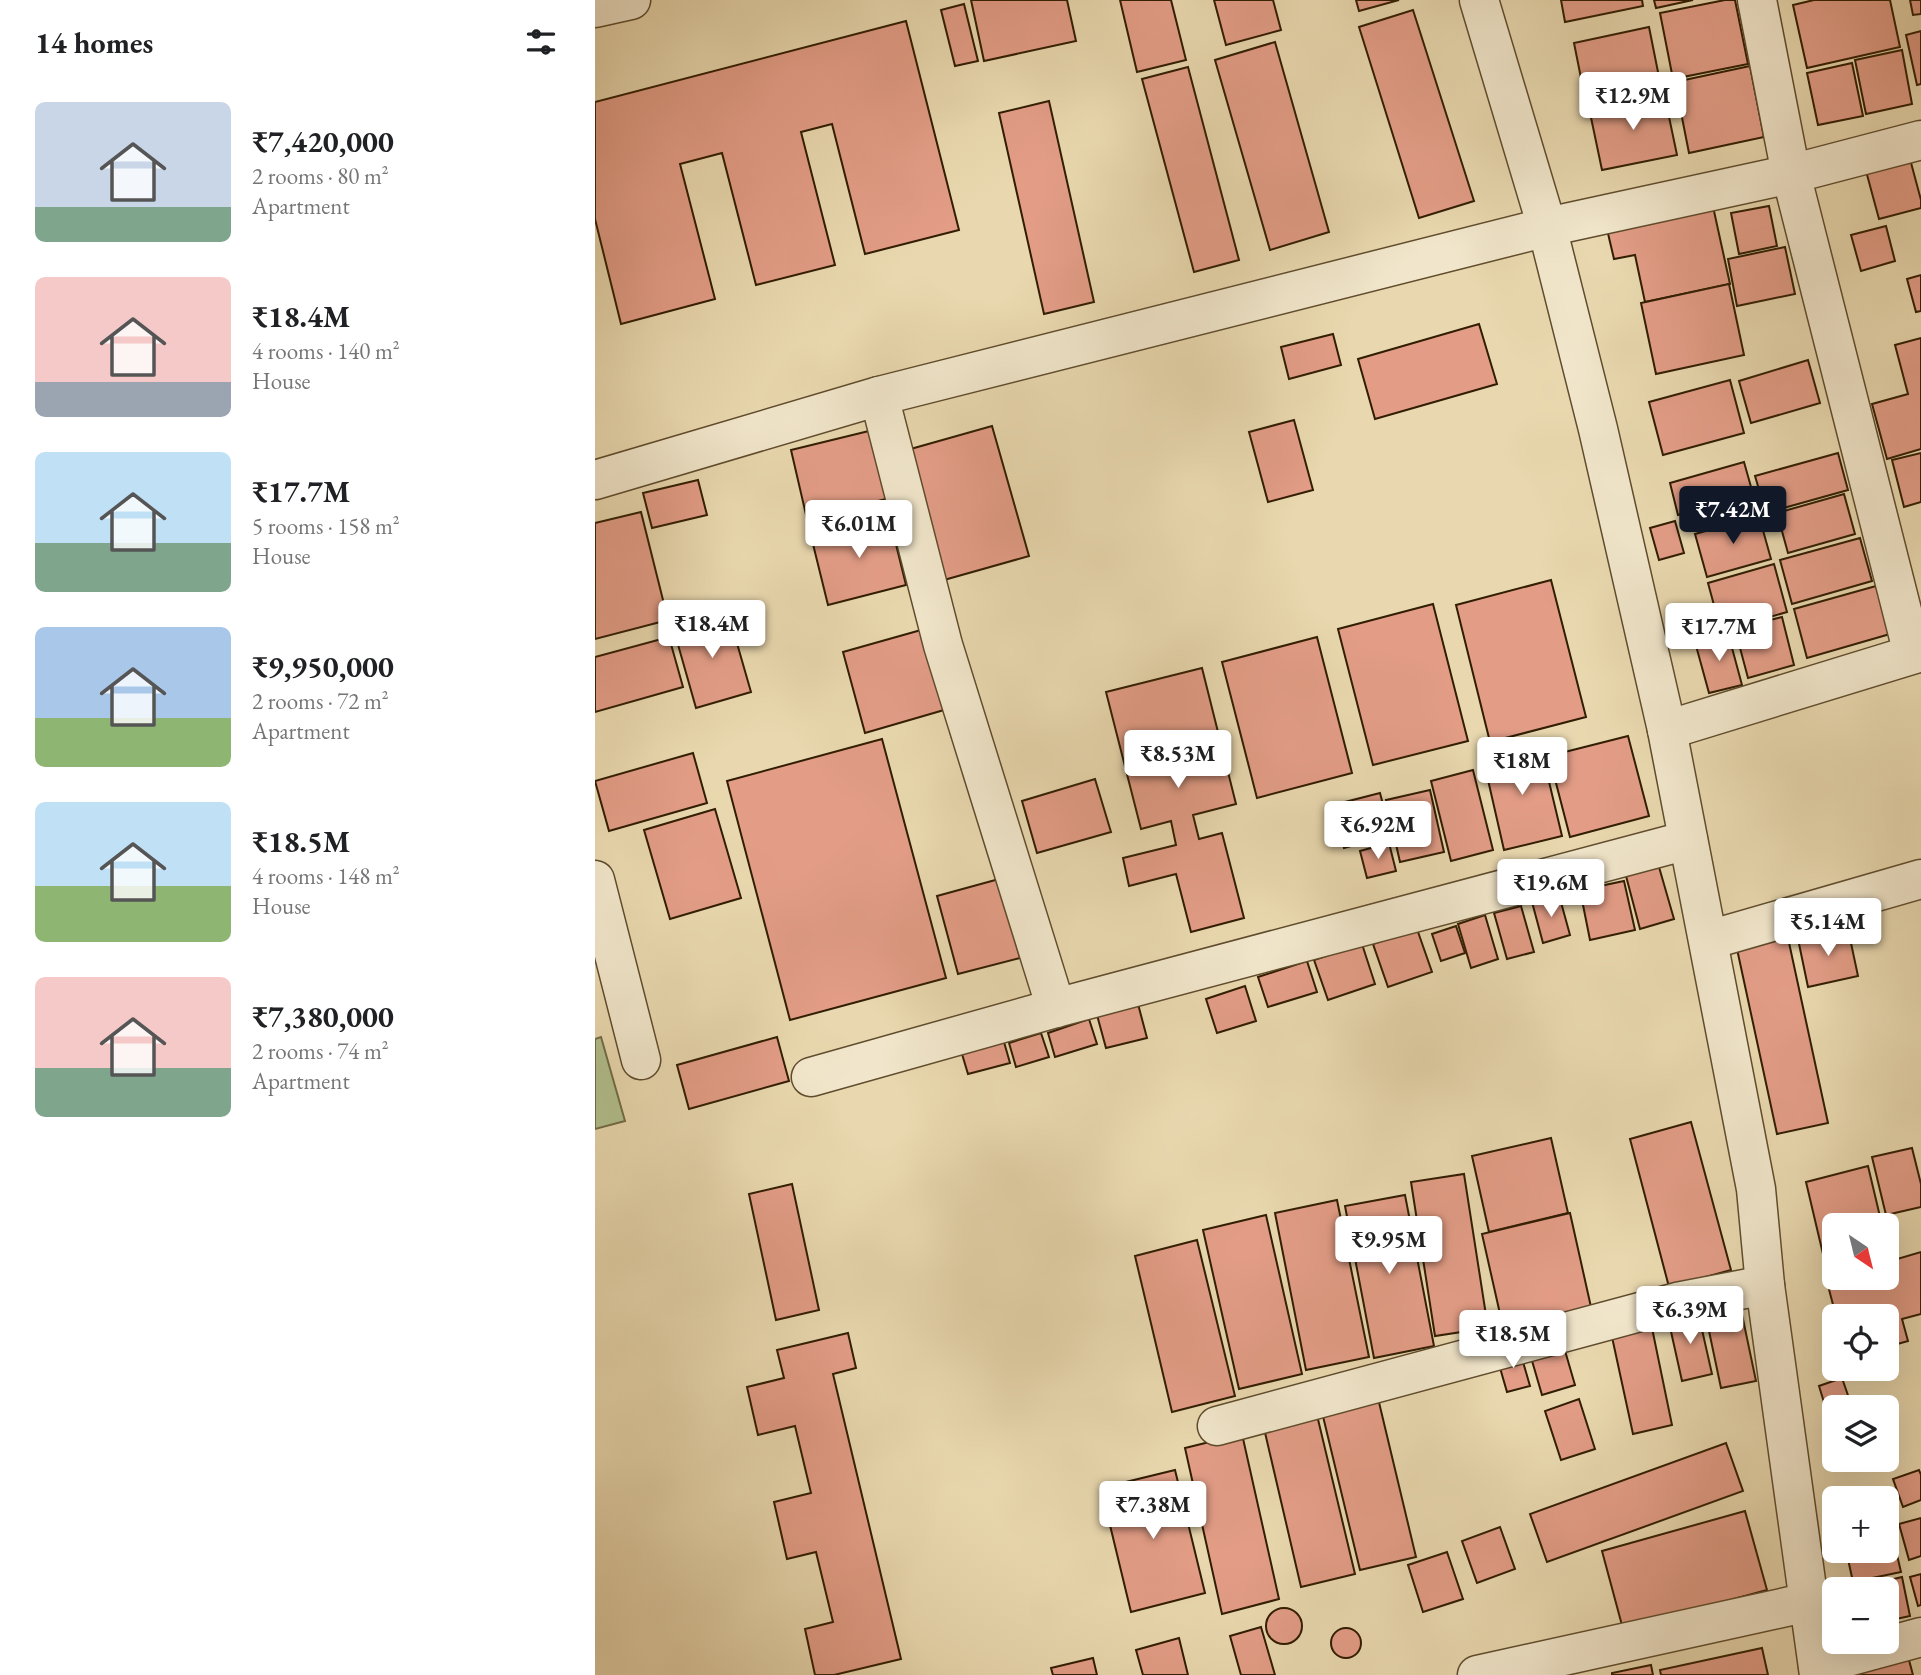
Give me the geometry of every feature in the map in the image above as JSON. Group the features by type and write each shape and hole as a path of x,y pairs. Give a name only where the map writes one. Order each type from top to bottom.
{"street":[{"path":"595,8 631,0"},
{"path":"1479,0 1547,227 1601,442 1667,730 1756,1189 1765,1284 1819,1670 1921,1637"},
{"path":"1667,730 1917,653 1791,174 1757,0"},
{"path":"595,480 879,396 1547,227 1791,174 1921,141"},
{"path":"879,396 943,645 1056,1008"},
{"path":"811,1077 1056,1008 1688,840"},
{"path":"1709,940 1921,879"},
{"path":"595,880 641,1060"},
{"path":"1217,1426 1677,1302 1765,1284"},
{"path":"1478,1675 1809,1602"}],"green space":[{"path":"601,1037 625,1121 595,1129 595,1039"}],"building":[{"path":"971,0 1067,0 1076,41 984,61"},
{"path":"1120,0 1171,0 1186,60 1137,72"},
{"path":"1214,0 1273,0 1281,30 1226,45"},
{"path":"1356,0 1399,0 1359,11"},
{"path":"1561,0 1642,0 1643,6 1565,22"},
{"path":"1654,0 1693,0 1656,8"},
{"path":"1735,0 1748,64 1673,79 1660,13"},
{"path":"1814,0 1890,0 1900,47 1807,68 1793,5"},
{"path":"1910,0 1921,0 1921,14 1913,15"},
{"path":"964,4 978,61 955,66 941,10"},
{"path":"1413,10 1474,201 1419,218 1359,27"},
{"path":"906,21 959,230 865,254 832,124 801,132 835,265 756,285 722,153 680,164 715,299 621,324 595,219 595,102"},
{"path":"1649,27 1661,87 1586,103 1574,43"},
{"path":"1921,31 1921,84 1917,85 1906,35"},
{"path":"1275,42 1329,232 1270,250 1215,60"},
{"path":"1902,50 1912,104 1866,114 1855,60"},
{"path":"1852,63 1863,116 1818,125 1807,73"},
{"path":"1750,66 1764,137 1689,153 1675,82"},
{"path":"1188,67 1239,260 1194,272 1142,79"},
{"path":"1664,93 1677,155 1602,170 1589,108"},
{"path":"1049,101 1094,302 1044,314 999,113"},
{"path":"1910,159 1921,208 1879,219 1866,171"},
{"path":"1712,202 1730,284 1645,302 1635,255 1614,259 1606,225"},
{"path":"1769,206 1777,246 1739,254 1731,213"},
{"path":"1886,226 1895,261 1861,271 1851,235"},
{"path":"1785,247 1795,294 1737,306 1728,259"},
{"path":"1921,275 1921,311 1916,312 1907,279"},
{"path":"1729,284 1744,355 1656,374 1641,303"},
{"path":"1479,324 1497,384 1375,419 1358,359"},
{"path":"1333,334 1341,365 1289,379 1281,347"},
{"path":"1921,338 1921,449 1887,459 1872,404 1908,394 1895,345"},
{"path":"1808,360 1820,403 1751,423 1739,381"},
{"path":"1730,380 1744,433 1663,455 1649,402"},
{"path":"1294,420 1313,490 1268,502 1249,432"},
{"path":"992,426 1029,556 937,582 900,452"},
{"path":"873,430 890,498 807,519 791,450"},
{"path":"1838,453 1848,490 1766,513 1755,476"},
{"path":"1921,453 1921,502 1904,507 1892,460"},
{"path":"1744,462 1753,494 1678,515 1670,483"},
{"path":"698,480 707,515 652,528 643,493"},
{"path":"1844,494 1855,534 1788,553 1777,513"},
{"path":"641,512 668,620 595,639 595,523"},
{"path":"889,516 906,585 828,605 811,536"},
{"path":"1759,516 1771,559 1707,577 1695,534"},
{"path":"1675,521 1684,553 1659,560 1650,528"},
{"path":"1860,538 1872,581 1792,604 1780,560"},
{"path":"1774,564 1787,612 1721,631 1708,583"},
{"path":"1551,580 1586,717 1490,742 1456,605"},
{"path":"1876,586 1890,634 1807,658 1794,609"},
{"path":"1433,604 1468,741 1373,765 1338,629"},
{"path":"728,612 751,692 696,708 673,627"},
{"path":"1782,617 1794,665 1748,678 1735,629"},
{"path":"921,630 944,710 865,733 843,652"},
{"path":"1728,633 1742,685 1709,693 1695,642"},
{"path":"669,637 683,687 595,712 595,657"},
{"path":"1317,637 1352,773 1257,798 1222,662"},
{"path":"1202,668 1236,804 1193,815 1199,839 1222,833 1244,918 1191,932 1176,874 1129,886 1123,858 1176,845 1171,821 1141,829 1106,692"},
{"path":"1628,736 1649,816 1570,837 1549,756"},
{"path":"882,739 946,978 790,1020 727,781"},
{"path":"1540,744 1562,836 1504,850 1483,758"},
{"path":"693,753 707,803 609,831 595,781"},
{"path":"1473,770 1493,850 1451,861 1431,781"},
{"path":"1095,779 1111,832 1037,853 1022,801"},
{"path":"1430,790 1444,852 1400,862 1386,800"},
{"path":"1380,793 1391,835 1344,848 1333,805"},
{"path":"715,809 741,898 670,919 644,830"},
{"path":"1389,843 1396,871 1367,878 1360,851"},
{"path":"1659,867 1674,919 1640,929 1626,876"},
{"path":"999,879 1020,958 958,974 937,896"},
{"path":"1624,881 1635,930 1590,940 1582,900 1602,896 1600,886"},
{"path":"1559,895 1570,935 1543,943 1532,902"},
{"path":"1521,906 1534,952 1507,959 1494,913"},
{"path":"1485,915 1498,959 1471,968 1458,924"},
{"path":"1456,926 1465,953 1441,961 1432,934"},
{"path":"1417,929 1432,972 1388,987 1373,944"},
{"path":"1848,929 1858,976 1808,987 1798,939"},
{"path":"1788,938 1828,1123 1777,1134 1737,949"},
{"path":"1362,944 1375,984 1328,1000 1314,960"},
{"path":"1307,961 1317,992 1268,1007 1258,977"},
{"path":"1245,986 1256,1021 1217,1033 1206,999"},
{"path":"1138,1004 1147,1038 1106,1048 1097,1015"},
{"path":"1089,1019 1097,1044 1055,1057 1048,1033"},
{"path":"1041,1033 1049,1057 1016,1067 1009,1043"},
{"path":"777,1037 789,1081 689,1109 677,1065"},
{"path":"1004,1042 1010,1063 968,1074 962,1054"},
{"path":"1691,1122 1731,1270 1669,1287 1630,1139"},
{"path":"1551,1138 1568,1213 1489,1232 1472,1156"},
{"path":"1912,1148 1921,1184 1921,1207 1886,1213 1872,1157"},
{"path":"1868,1166 1879,1213 1822,1213 1822,1250 1806,1182"},
{"path":"1464,1174 1488,1328 1435,1336 1411,1182"},
{"path":"792,1184 819,1310 776,1320 749,1194"},
{"path":"1405,1195 1434,1346 1374,1358 1345,1206"},
{"path":"1337,1200 1369,1357 1306,1370 1275,1213"},
{"path":"1570,1213 1593,1316 1505,1336 1482,1234"},
{"path":"1266,1215 1302,1374 1239,1389 1203,1230"},
{"path":"1197,1240 1235,1396 1172,1412 1135,1256"},
{"path":"1921,1252 1921,1314 1902,1319 1908,1341 1899,1344 1899,1304 1833,1304 1829,1290 1899,1290 1899,1258"},
{"path":"1740,1305 1756,1381 1721,1388 1705,1312"},
{"path":"1698,1312 1712,1374 1682,1381 1668,1318"},
{"path":"1652,1328 1672,1425 1633,1434 1612,1337"},
{"path":"848,1333 856,1368 833,1374 901,1659 834,1675 815,1675 805,1629 833,1622 816,1552 787,1559 774,1502 811,1493 795,1426 758,1435 747,1387 784,1378 777,1350"},
{"path":"1561,1337 1575,1385 1542,1395 1528,1347"},
{"path":"1519,1348 1530,1386 1507,1392 1496,1354"},
{"path":"1843,1381 1848,1395 1822,1396 1819,1386"},
{"path":"1377,1394 1416,1557 1360,1570 1321,1408"},
{"path":"1579,1399 1595,1449 1561,1460 1545,1411"},
{"path":"1316,1411 1355,1574 1301,1587 1263,1424"},
{"path":"1242,1434 1279,1599 1222,1614 1185,1448"},
{"path":"1726,1443 1743,1491 1547,1562 1530,1514"},
{"path":"1175,1470 1205,1593 1131,1612 1101,1488"},
{"path":"1919,1470 1921,1500 1903,1507 1899,1486 1896,1486 1893,1479"},
{"path":"1745,1511 1767,1590 1623,1629 1602,1551"},
{"path":"1921,1518 1921,1556 1909,1560 1899,1524"},
{"path":"1500,1527 1515,1569 1477,1583 1462,1541"},
{"path":"1447,1552 1463,1599 1423,1612 1408,1565"},
{"path":"1849,1563 1899,1563 1901,1572 1877,1577 1852,1577"},
{"path":"1921,1574 1921,1605 1918,1606 1910,1577"},
{"path":"1902,1577 1910,1616 1899,1618 1899,1578"},
{"path":"1284,1608 1296,1614 1302,1626 1296,1638 1284,1644 1272,1638 1266,1626 1272,1614"},
{"path":"1261,1627 1275,1675 1241,1675 1230,1636"},
{"path":"1346,1628 1357,1632 1361,1643 1357,1654 1346,1658 1335,1654 1331,1643 1335,1632"},
{"path":"1179,1638 1188,1675 1143,1675 1136,1650"},
{"path":"1762,1648 1768,1675 1661,1675 1660,1670"},
{"path":"1093,1658 1097,1675 1053,1675 1051,1668"},
{"path":"1909,1660 1913,1675 1857,1673"},
{"path":"1651,1665 1653,1675 1612,1675 1612,1673"}]}
